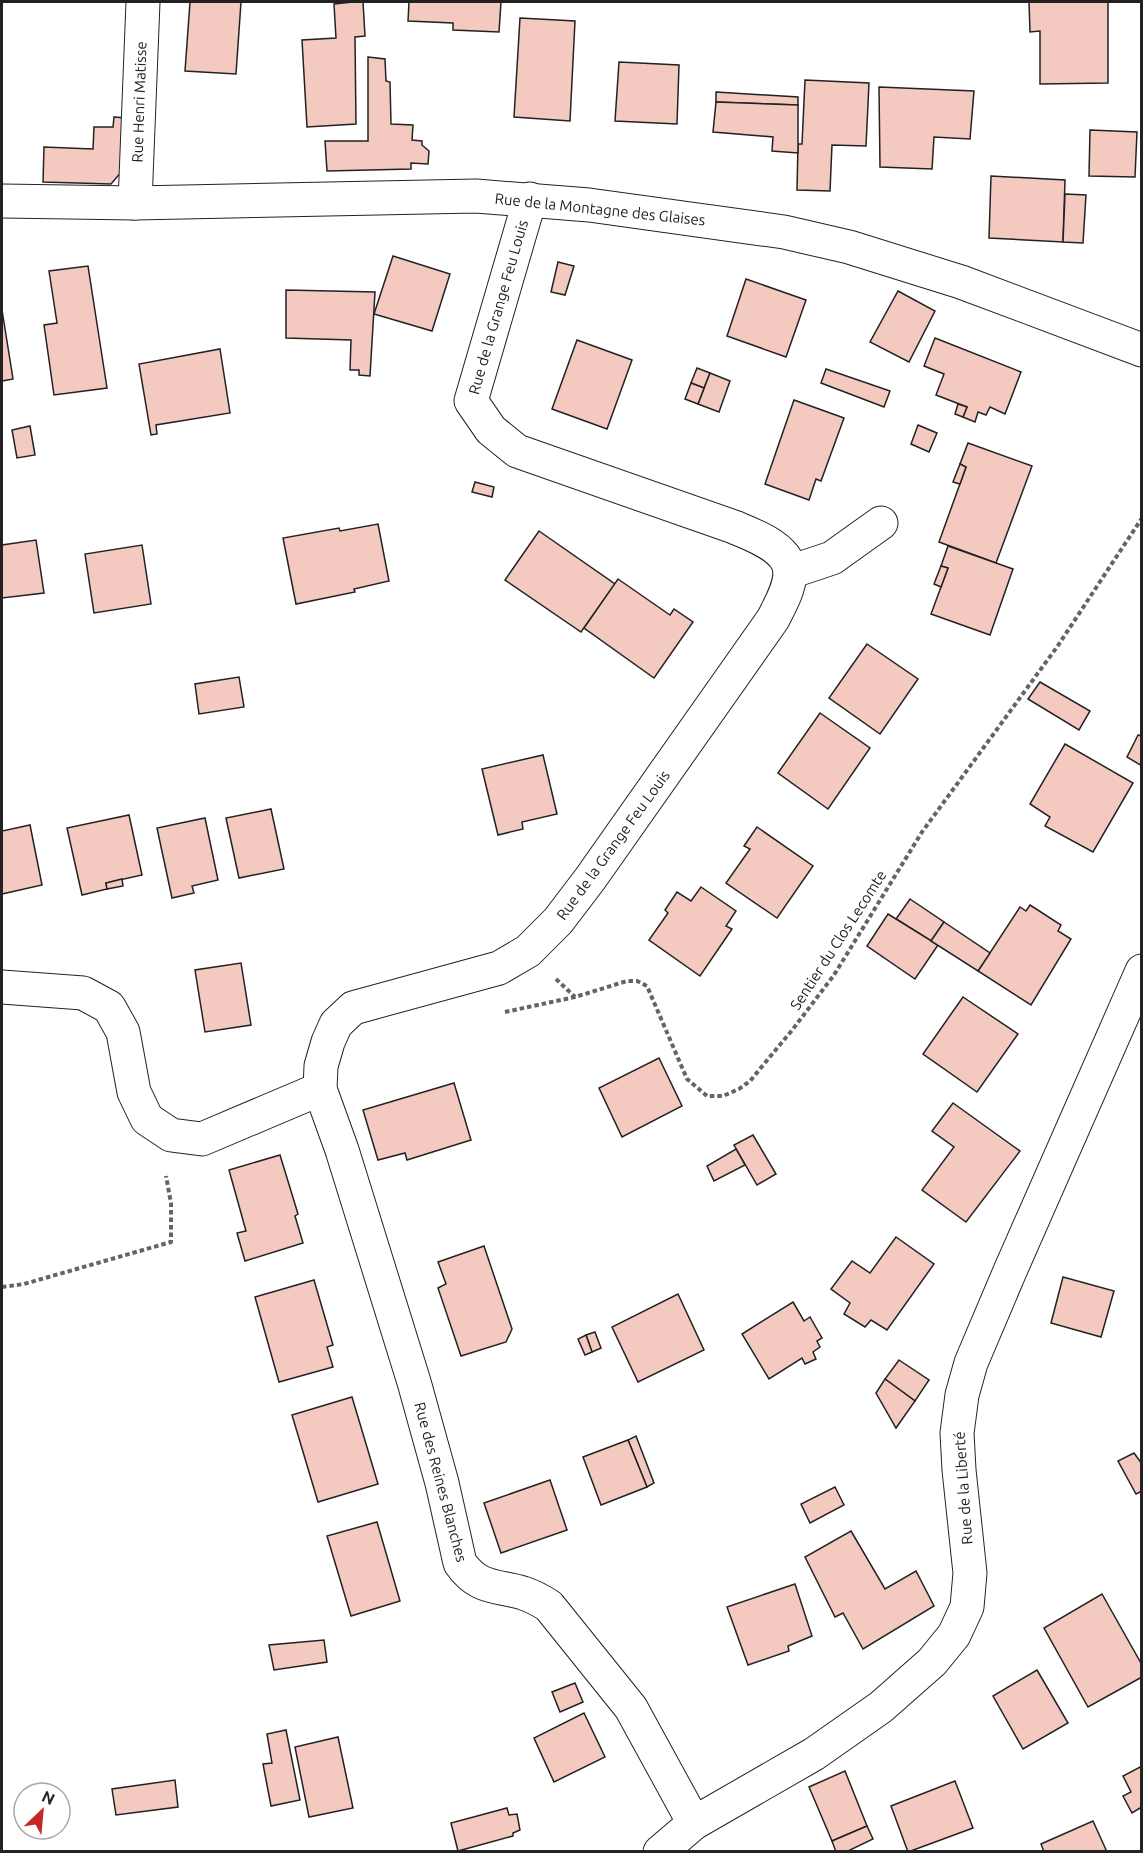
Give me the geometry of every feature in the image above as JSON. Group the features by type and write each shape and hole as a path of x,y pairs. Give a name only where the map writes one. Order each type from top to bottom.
{"street":[{"name":"Rue Henri Matisse","path":"135,203 143,2"},
{"name":"Rue de la Montagne des Glaises","path":"2,201 135,203 476,195 601,206 784,232 849,247 961,282 1142,350"},
{"name":"Rue de la Grange Feu Louis","path":"320,1089 321,1066 328,1042 336,1024 353,1008 499,968 528,951 558,921 773,619 785,595 790,572 782,554 766,540 735,527 517,451 491,430 471,401 530,199"},
{"path":"790,572 832,558 882,523"},
{"name":"Rue de la Liberté","path":"660,1851 694,1824 814,1754 881,1707 932,1662 954,1635 967,1607 970,1573 957,1433 962,1395 972,1363 1010,1271 1142,971"},
{"path":"2,987 83,993 109,1006 123,1032 134,1092 147,1119 171,1135 202,1139 320,1089"},
{"name":"Rue des Reines Blanches","path":"320,1089 342,1150 414,1382 442,1483 460,1563 477,1581 522,1593 549,1606 631,1708 694,1824"}],"path":[{"name":"Sentier du Clos Lecomte","path":"495,1015 575,997 627,981 637,981 646,986 687,1079 697,1088 707,1096 723,1096 750,1081 834,975 922,832 1057,647 1142,518"},
{"path":"2,1287 24,1284 171,1242 171,1203 165,1163 171,1135"}],"building":[{"path":"190,2 241,2 236,74 185,71"},
{"path":"363,2 365,36 355,37 356,124 307,127 302,40 336,38 334,4"},
{"path":"409,2 501,2 499,32 453,30 453,23 408,21"},
{"path":"1029,2 1108,2 1108,83 1040,84 1040,31 1030,32"},
{"path":"520,18 575,21 570,121 514,117"},
{"path":"368,57 385,59 386,81 390,82 391,124 413,125 412,140 422,141 422,145 429,151 428,164 411,163 411,169 327,171 325,141 368,141"},
{"path":"619,62 679,65 677,124 615,121"},
{"path":"805,80 869,83 866,146 832,145 830,191 797,190 798,144 802,144"},
{"path":"879,87 974,91 970,139 934,137 932,169 880,167"},
{"path":"716,92 798,97 798,105 716,102"},
{"path":"716,102 798,105 798,153 772,151 773,137 713,132"},
{"path":"114,117 126,118 123,170 111,184 43,182 44,147 93,149 94,127 113,127"},
{"path":"1090,130 1137,132 1135,177 1089,176"},
{"path":"991,176 1065,180 1063,242 989,238"},
{"path":"1065,194 1086,195 1083,243 1063,242"},
{"path":"393,256 450,274 432,331 374,314"},
{"path":"558,262 574,266 565,295 551,292"},
{"path":"88,266 107,388 54,395 44,325 57,323 49,271"},
{"path":"746,279 806,300 786,357 727,336"},
{"path":"286,290 375,292 370,376 359,375 359,370 350,370 351,340 286,338"},
{"path":"898,291 935,311 909,362 870,342"},
{"path":"2,310 13,379 2,381"},
{"path":"935,338 1021,372 1005,414 990,407 986,415 978,412 975,422 963,417 967,407 936,395 944,374 924,366"},
{"path":"577,340 632,360 607,429 552,409"},
{"path":"220,349 230,413 156,425 157,434 151,435 139,364"},
{"path":"697,368 710,373 704,388 691,383"},
{"path":"826,369 890,391 884,407 821,383"},
{"path":"710,373 730,381 719,412 698,404"},
{"path":"691,383 704,388 698,404 685,399"},
{"path":"794,400 844,418 821,481 816,479 809,500 765,484"},
{"path":"958,404 967,407 963,417 955,414"},
{"path":"918,425 937,433 929,452 911,444"},
{"path":"30,426 35,455 17,458 12,430"},
{"path":"968,443 1032,466 996,563 939,542 966,467 960,464"},
{"path":"960,464 966,467 960,484 953,482"},
{"path":"475,482 494,487 492,497 472,492"},
{"path":"378,524 389,581 354,589 355,592 296,604 283,538"},
{"path":"539,531 615,584 581,632 505,580"},
{"path":"36,540 44,593 2,598 2,545"},
{"path":"142,545 151,604 94,613 85,554"},
{"path":"948,546 1013,569 990,635 931,614 948,568 941,566"},
{"path":"941,566 948,568 941,587 934,584"},
{"path":"618,579 670,615 674,609 693,622 654,678 584,628"},
{"path":"867,644 918,679 880,734 829,698"},
{"path":"239,677 244,707 199,714 195,684"},
{"path":"1040,682 1090,711 1079,730 1028,699"},
{"path":"820,713 870,748 828,809 778,773"},
{"path":"1138,735 1142,736 1142,766 1127,757"},
{"path":"1065,744 1133,783 1093,852 1045,826 1050,817 1030,804"},
{"path":"543,755 557,814 522,822 523,829 498,835 482,769"},
{"path":"271,809 284,869 239,878 226,818"},
{"path":"129,815 142,875 106,883 107,889 82,895 67,828"},
{"path":"205,818 218,880 192,886 194,893 172,898 157,828"},
{"path":"30,825 42,885 2,894 2,831"},
{"path":"757,827 813,866 777,918 726,883 750,849 744,846"},
{"path":"122,879 123,886 107,889 106,883"},
{"path":"701,887 736,911 726,926 732,929 700,976 649,940 668,913 665,910 677,892 691,901"},
{"path":"910,899 944,922 931,941 896,919"},
{"path":"1030,905 1061,925 1058,931 1071,939 1031,1005 978,971 1020,907 1026,911"},
{"path":"888,914 938,945 915,979 867,946"},
{"path":"944,922 990,953 978,971 931,941"},
{"path":"241,963 251,1025 205,1032 195,970"},
{"path":"963,997 1018,1034 977,1092 923,1054"},
{"path":"659,1058 682,1106 622,1137 599,1088"},
{"path":"454,1083 471,1140 407,1160 405,1153 378,1160 363,1110"},
{"path":"953,1103 1020,1151 966,1222 922,1190 954,1147 932,1131"},
{"path":"753,1135 776,1174 757,1185 734,1145"},
{"path":"736,1149 745,1165 714,1181 707,1166"},
{"path":"280,1155 298,1214 295,1216 303,1243 245,1261 237,1233 246,1231 229,1170"},
{"path":"896,1237 934,1264 887,1330 871,1320 865,1327 844,1314 850,1303 831,1289 852,1261 870,1273"},
{"path":"484,1246 512,1329 506,1342 461,1356 438,1288 446,1284 438,1262"},
{"path":"1063,1277 1114,1291 1101,1337 1051,1323"},
{"path":"314,1280 333,1345 327,1347 333,1367 279,1382 255,1297"},
{"path":"678,1294 704,1350 638,1382 612,1327"},
{"path":"793,1302 804,1321 810,1317 822,1338 817,1341 820,1347 813,1352 816,1359 805,1364 802,1358 769,1379 742,1334"},
{"path":"595,1332 601,1348 592,1352 586,1335"},
{"path":"586,1335 592,1352 585,1355 578,1339"},
{"path":"899,1360 929,1380 915,1401 885,1379"},
{"path":"885,1379 915,1401 896,1428 876,1393"},
{"path":"352,1397 378,1484 318,1502 292,1415"},
{"path":"636,1436 654,1483 647,1487 628,1440"},
{"path":"628,1440 647,1487 601,1505 583,1457"},
{"path":"1134,1453 1142,1464 1142,1491 1136,1494 1118,1461"},
{"path":"550,1480 567,1530 501,1553 484,1503"},
{"path":"835,1487 844,1505 810,1523 801,1504"},
{"path":"377,1522 400,1601 351,1616 327,1536"},
{"path":"851,1531 885,1589 916,1571 934,1606 863,1649 843,1613 835,1617 805,1557"},
{"path":"795,1584 812,1636 788,1646 789,1651 748,1665 727,1607"},
{"path":"1102,1594 1142,1665 1142,1677 1088,1707 1044,1628"},
{"path":"324,1640 327,1662 274,1670 269,1645"},
{"path":"1037,1670 1068,1723 1023,1749 993,1696"},
{"path":"575,1683 583,1702 560,1712 552,1692"},
{"path":"584,1713 605,1757 554,1782 534,1738"},
{"path":"286,1730 300,1800 271,1806 263,1764 272,1763 267,1734"},
{"path":"338,1737 353,1808 309,1817 295,1747"},
{"path":"1142,1766 1142,1810 1140,1808 1132,1813 1123,1796 1131,1792 1123,1776"},
{"path":"845,1771 867,1826 832,1841 809,1787"},
{"path":"175,1780 178,1807 116,1815 112,1789"},
{"path":"955,1781 973,1828 908,1852 891,1806"},
{"path":"507,1808 509,1815 517,1814 520,1830 513,1833 513,1836 458,1851 451,1823"},
{"path":"1093,1821 1107,1852 1044,1852 1041,1844"},
{"path":"867,1826 873,1839 846,1852 836,1852 832,1841"}]}
